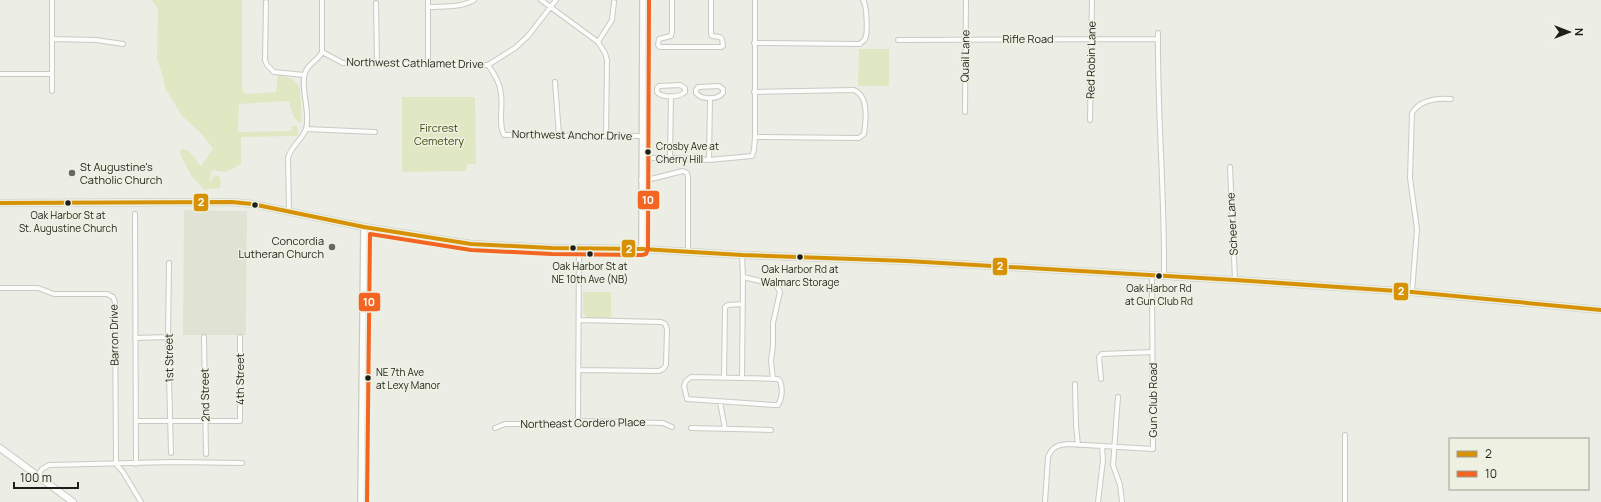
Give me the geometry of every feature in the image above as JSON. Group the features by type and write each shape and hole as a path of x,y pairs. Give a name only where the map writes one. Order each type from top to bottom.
{"main road":[{"path":"0,448 73,502"}],"street":[{"path":"52,0 52,91"},
{"path":"289,211 288,158 290,152 306,129 307,119 304,75 307,66 320,56 322,52 322,0"},
{"path":"428,0 428,65"},
{"path":"428,7 458,5 469,3 474,0"},
{"path":"541,0 598,42 606,53 606,136"},
{"name":"Northwest Cathlamet Drive","path":"322,52 343,63 488,65 515,48 528,36 556,0"},
{"path":"642,249 641,180 643,0"},
{"path":"672,0 671,36 659,39 658,45 660,47 723,46 722,39 720,37 712,36 711,34 711,0"},
{"path":"642,159 670,158 710,160 750,158 754,154 755,0"},
{"path":"754,43 860,44 865,39 866,35 866,7 863,0"},
{"name":"Quail Lane","path":"965,112 966,0"},
{"name":"Red Robin Lane","path":"1090,120 1092,0"},
{"path":"266,2 265,60 267,65 274,72 304,75"},
{"path":"598,42 612,20 614,2"},
{"path":"376,3 377,64"},
{"path":"1158,33 1158,110 1164,243 1164,277"},
{"path":"52,39 96,40 123,44"},
{"name":"Rifle Road","path":"898,40 1158,39"},
{"name":"Northwest Anchor Drive","path":"488,65 498,81 501,94 502,128 504,135 642,136"},
{"path":"0,74 52,74"},
{"path":"555,82 559,135"},
{"path":"659,86 684,86 684,93 671,96 659,95 657,88 659,86"},
{"path":"719,86 724,91 722,95 710,98 698,96 696,90 698,87 719,86"},
{"path":"754,92 854,90 859,92 865,101 864,134 860,138 755,137"},
{"path":"670,158 671,96"},
{"path":"710,98 710,160"},
{"path":"1412,292 1417,229 1410,178 1412,113 1415,107 1420,104 1441,98 1451,99"},
{"path":"306,129 375,132"},
{"name":"Scheer Lane","path":"1230,167 1235,280"},
{"path":"641,180 683,171 687,173 688,252"},
{"path":"0,203 232,202 252,204 364,226 471,244 552,248 642,249 742,255 907,261 1235,280 1412,292 1601,310"},
{"path":"136,214 136,464"},
{"path":"362,502 364,226"},
{"path":"578,421 579,248"},
{"path":"742,255 742,378"},
{"name":"1st Street","path":"169,263 168,337 171,453"},
{"name":"Gun Club Road","path":"1045,502 1048,457 1050,452 1058,445 1153,449 1152,276"},
{"path":"743,277 773,284 777,286 780,292 773,324 774,345 771,361 773,379"},
{"name":"Barron Drive","path":"0,288 38,288 54,294 107,294 113,297 115,302 116,464"},
{"path":"724,378 725,307 728,305 743,304"},
{"path":"578,370 659,371 666,365 667,329 666,324 661,322 579,320"},
{"path":"135,338 168,337"},
{"name":"2nd Street","path":"204,337 206,454"},
{"name":"4th Street","path":"205,421 240,420 240,337"},
{"path":"1100,379 1099,357 1102,354 1153,352"},
{"path":"691,377 742,378 778,379 782,384 780,401 778,405 687,399 684,386 686,381 691,377"},
{"path":"1075,384 1078,445"},
{"path":"1118,397 1113,466 1120,485 1122,502"},
{"path":"720,402 725,429"},
{"path":"136,421 205,421"},
{"name":"Northeast Cordero Place","path":"495,428 505,424 571,424 578,421 663,422 672,427"},
{"path":"690,428 771,430"},
{"path":"1345,435 1345,502"},
{"path":"1098,502 1103,460 1102,446"},
{"path":"38,475 44,466 49,465 174,462 242,463"},
{"path":"116,464 123,472 141,502"}],"shaded area":[{"path":"184,210 247,211 246,335 183,335"}],"green space":[{"path":"151,0 242,0 242,89 245,94 276,92 278,75 293,79 300,88 302,121 299,123 294,117 289,102 286,101 239,104 238,132 289,131 292,130 292,126 297,126 298,136 241,137 241,164 226,172 212,170 209,181 211,181 214,175 218,176 221,181 220,188 204,190 191,175 180,154 181,149 185,149 201,166 213,149 202,134 182,116 165,88 163,76 157,59 158,12 156,5"},
{"path":"859,49 889,49 889,86 858,86"},
{"name":"Fircrest Cemetery","path":"402,97 475,97 476,164 467,164 466,171 402,172"},
{"path":"583,292 611,292 611,318 588,318 583,314"}],"transit line":[{"name":"10","path":"367,502 370,234 471,250 552,254 646,254 648,249 649,0"},
{"name":"2","path":"0,203 232,202 252,204 364,227 471,244 552,248 642,249 742,255 907,261 1235,280 1412,292 1601,310"}],"place":[{"name":"Crosby Ave at Cherry Hill","path":"648,152"},
{"name":"St Augustine's Catholic Church","path":"72,173"},
{"name":"Oak Harbor St at St. Augustine Church","path":"68,203"},
{"name":"Concordia Lutheran Church","path":"332,247"},
{"name":"Oak Harbor St at NE 10th Ave (NB)","path":"590,254"},
{"name":"Oak Harbor Rd at Walmarc Storage","path":"800,257"},
{"name":"Oak Harbor Rd at Gun Club Rd","path":"1159,276"},
{"name":"NE 7th Ave at Lexy Manor","path":"368,378"}]}
